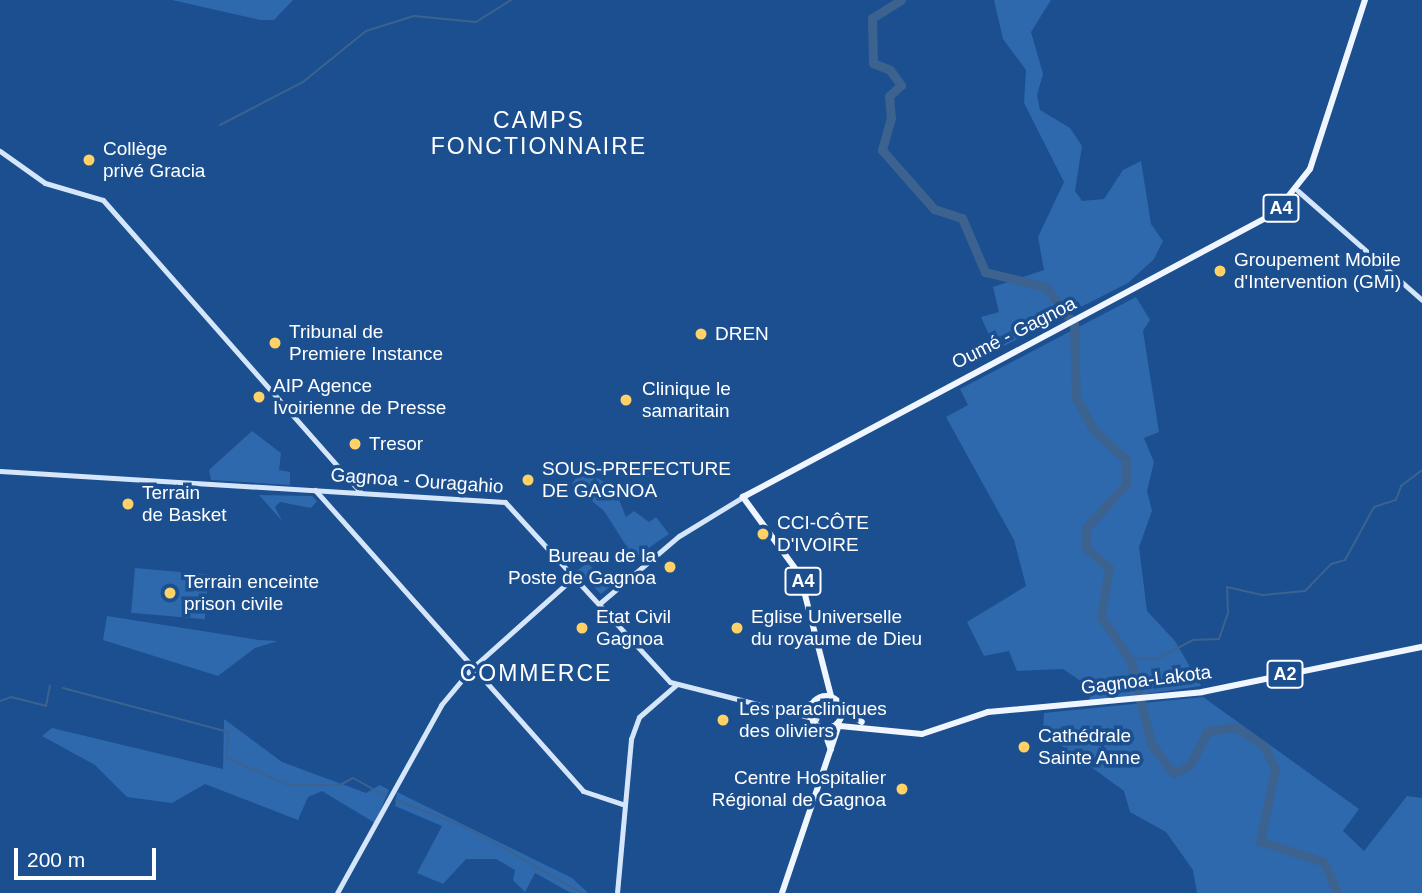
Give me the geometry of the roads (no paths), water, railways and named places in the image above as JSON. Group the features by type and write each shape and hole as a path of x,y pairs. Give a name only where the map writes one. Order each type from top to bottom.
{"main road":[{"name":"Oumé - Gagnoa","path":"743,497 1260,222 1298,191 1314,160 1365,0"},
{"name":"A4","path":"743,497 800,575 822,682 832,700"},
{"name":"Gagnoa-Lakota","path":"822,727 874,726 922,734 992,711 1148,697 1422,647"},
{"path":"822,682 810,703 831,752"},
{"path":"816,696 832,700"},
{"name":"Gagnoa-Lakota","path":"832,700 874,726"},
{"path":"782,893 839,727 838,706"}],"street":[{"path":"0,151 45,183 103,200 360,492"},
{"path":"1298,191 1422,300"},
{"name":"Gagnoa - Ouragahio","path":"0,471 316,489 512,504 574,577 676,685"},
{"path":"316,489 471,669 583,791 622,804"},
{"path":"599,604 677,538 743,497"},
{"path":"337,893 441,705 471,669 574,577"},
{"path":"617,893 622,804 635,725 676,685 792,709 816,719"},
{"path":"792,709 810,703"}],"waterway":[{"path":"220,125 303,82 366,31 414,16 476,22 511,0"},
{"path":"901,0 872,18 873,63 890,70 901,85 889,96 891,118 882,150 934,209 962,218 985,272 1046,287 1074,324 1076,398 1093,429 1126,460 1126,484 1086,528 1086,548 1109,568 1101,617 1130,659 1151,744 1174,773 1190,765 1207,731 1236,727 1264,746 1275,769 1260,841 1324,862 1337,893"},
{"path":"1130,659 1157,659 1193,640 1219,639 1228,613 1227,587 1263,595 1305,591 1331,564 1345,560 1374,507 1396,500 1401,486 1422,470"},
{"path":"0,701 11,697 46,706 50,685"},
{"path":"63,688 228,732 227,758 288,785 340,785 353,778 385,796"},
{"path":"396,800 470,829 582,893"}],"place":[{"name":"Collège privé Gracia","path":"89,160"},
{"name":"Groupement Mobile d'Intervention (GMI)","path":"1220,271"},
{"name":"DREN","path":"701,334"},
{"name":"Tribunal de Premiere Instance","path":"275,343"},
{"name":"AIP Agence Ivoirienne de Presse","path":"259,397"},
{"name":"Clinique le samaritain","path":"626,400"},
{"name":"Tresor","path":"355,444"},
{"name":"SOUS-PREFECTURE DE GAGNOA","path":"528,480"},
{"name":"Terrain de Basket","path":"128,504"},
{"name":"CCI-CÔTE D'IVOIRE","path":"763,534"},
{"name":"Bureau de la Poste de Gagnoa","path":"670,567"},
{"name":"Terrain enceinte prison civile","path":"170,593"},
{"name":"Etat Civil Gagnoa","path":"582,628"},
{"name":"Eglise Universelle du royaume de Dieu","path":"737,628"},
{"name":"Les paracliniques des oliviers","path":"723,720"},
{"name":"Cathédrale Sainte Anne","path":"1024,747"},
{"name":"Centre Hospitalier Régional de Gagnoa","path":"902,789"}],"district":[{"name":"CAMPS FONCTIONNAIRE","path":"539,133"},
{"name":"COMMERCE","path":"536,673"}]}
